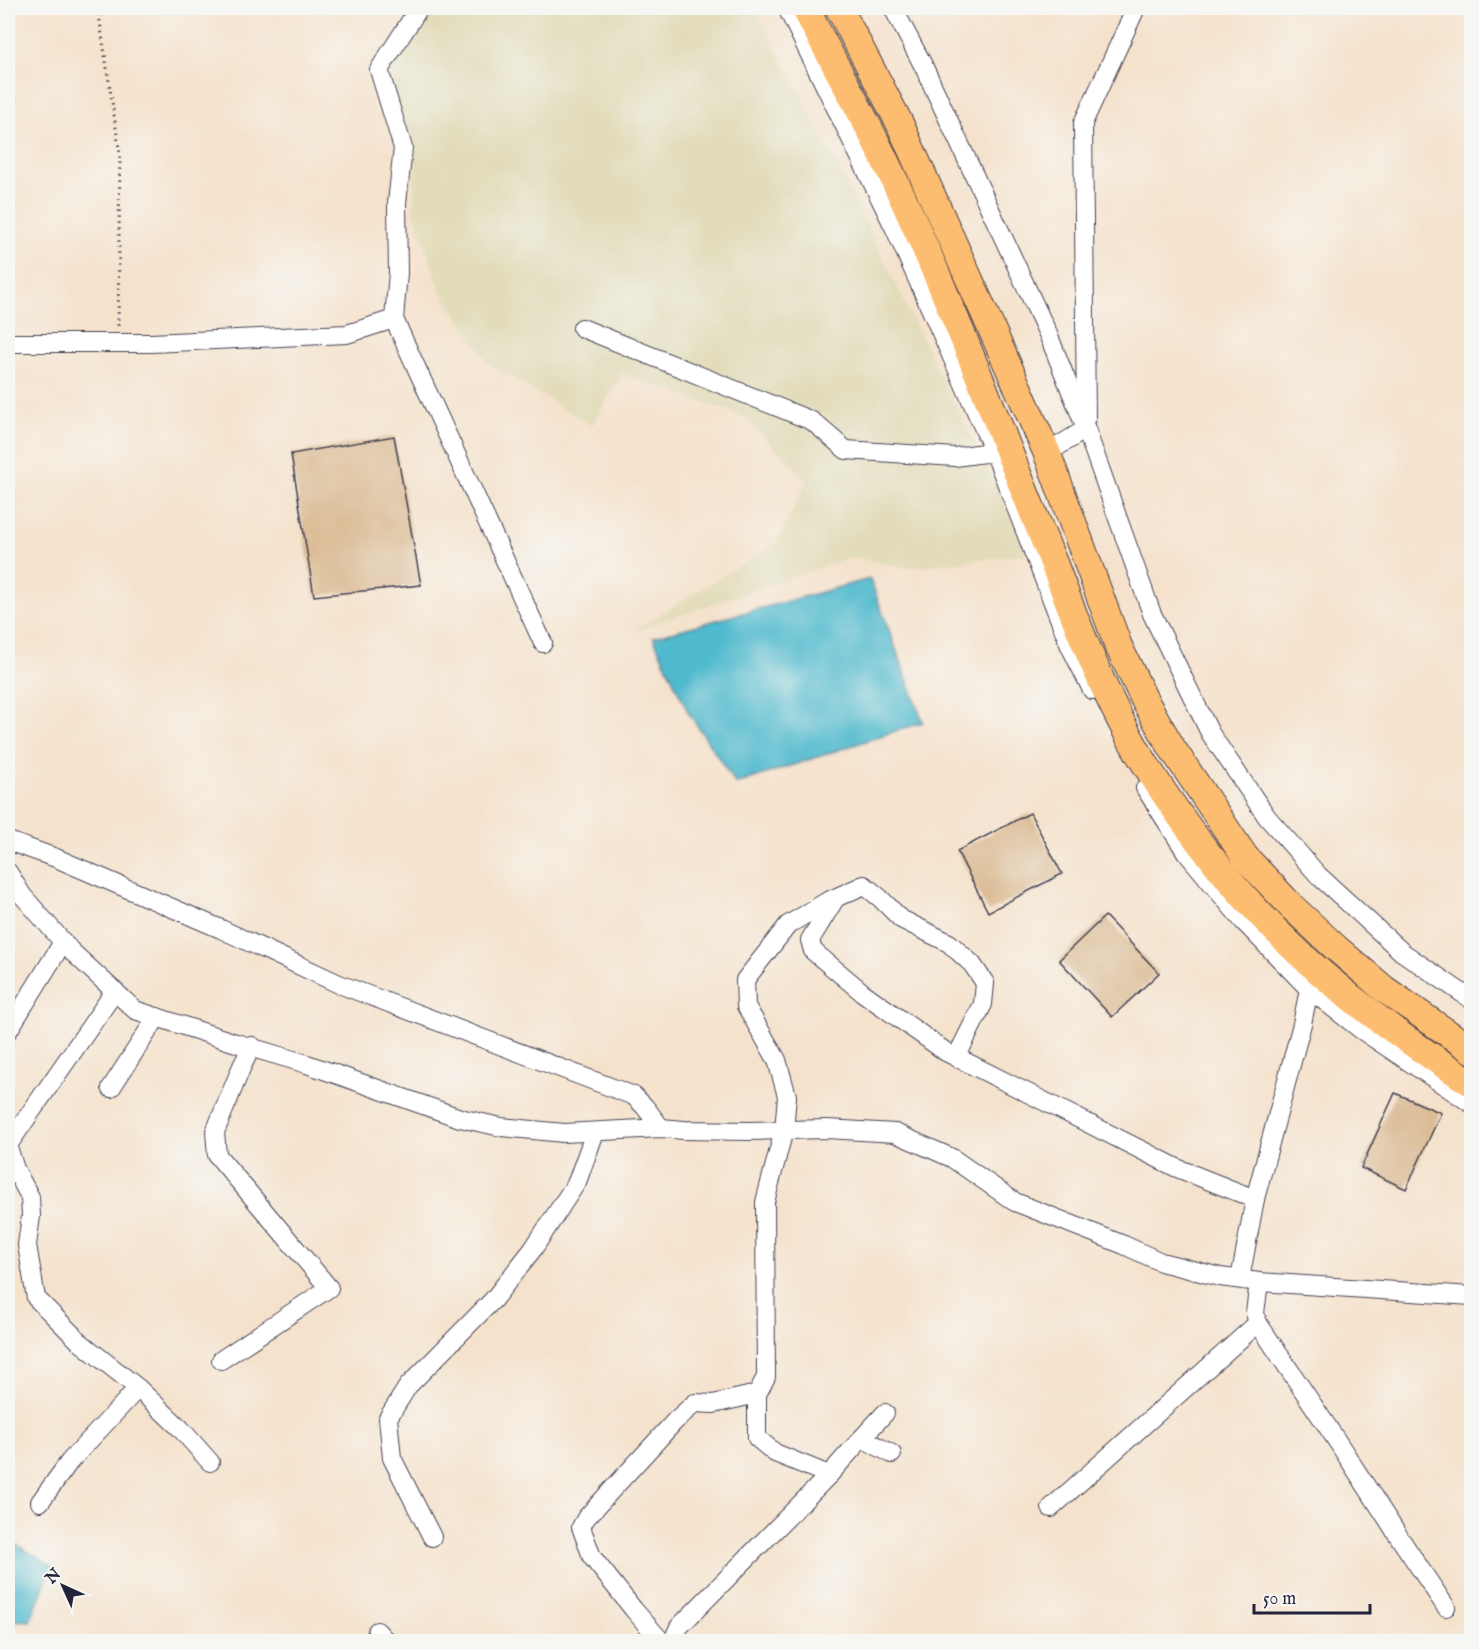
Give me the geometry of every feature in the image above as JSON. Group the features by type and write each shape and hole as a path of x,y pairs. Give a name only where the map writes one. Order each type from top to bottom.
{"highway":[{"path":"805,8 873,136 921,239 967,347 1074,620 1120,718 1147,767 1208,853 1300,954 1382,1022 1472,1083"},
{"path":"839,8 899,122 1047,453 1118,645 1172,748 1245,857 1292,907 1384,989 1472,1050"}],"street":[{"path":"419,8 379,70 403,148 397,203 398,273 394,319 543,643"},
{"path":"787,8 895,229 995,454 1071,646 1121,750 1186,852 1243,921 1309,989 1360,1029 1472,1104"},
{"path":"893,8 923,65 1048,334 1086,429 1152,614 1210,733 1267,817 1319,876 1402,952 1471,999"},
{"path":"1086,429 1083,123 1136,8"},
{"path":"8,343 118,343 347,334 394,319"},
{"path":"582,328 812,421 846,450 955,457 984,453 995,454"},
{"path":"1047,453 1086,429"},
{"path":"8,841 78,867 221,929 339,984 634,1096 661,1128"},
{"path":"10,883 63,942 135,1010 307,1064 460,1118 501,1127 564,1133 661,1128 684,1130 827,1129 896,1133 952,1158 1015,1202 1161,1262 1220,1277 1259,1282 1472,1296"},
{"path":"828,1476 775,1453 757,1438 757,1394 766,1377 765,1203 784,1130 787,1096 777,1060 746,1006 745,980 788,925 864,885 901,919 949,943 972,964 986,984 983,1004 957,1056"},
{"path":"836,898 810,940 813,951 862,992 946,1052 1177,1168 1255,1199"},
{"path":"8,1031 63,942"},
{"path":"1240,1279 1255,1199 1297,1044 1309,989"},
{"path":"115,991 8,1146 15,1169 30,1197 32,1216 27,1245 36,1298 80,1342 138,1388 181,1429 210,1462"},
{"path":"111,1088 158,1017"},
{"path":"221,1360 329,1288 217,1155 216,1132 252,1046"},
{"path":"432,1537 392,1458 387,1418 408,1386 493,1300 533,1249 577,1182 595,1132"},
{"path":"1259,1282 1255,1313 1258,1323 1446,1607"},
{"path":"1051,1508 1258,1323"},
{"path":"40,1502 70,1461 138,1388"},
{"path":"662,1641 592,1557 582,1527 594,1509 675,1421 695,1403 713,1404 757,1394"},
{"path":"672,1641 679,1627 828,1476 885,1413"},
{"path":"861,1438 892,1454"}],"path":[{"path":"98,8 120,155 118,343"}],"shaded area":[{"path":"419,8 755,8 854,198 1030,554 907,568 851,557 631,632 777,543 807,480 743,416 622,374 592,425 490,365 441,292 413,209 416,149 379,70"}],"water":[{"path":"870,579 923,722 736,784 688,712 653,637"},
{"path":"8,1540 52,1566 30,1621 8,1620"}],"building":[{"path":"394,436 421,585 314,596 291,454"},
{"path":"1030,813 1062,874 988,912 957,851"},
{"path":"1105,916 1159,973 1112,1017 1059,960"},
{"path":"1395,1093 1441,1113 1406,1189 1361,1168"}]}
